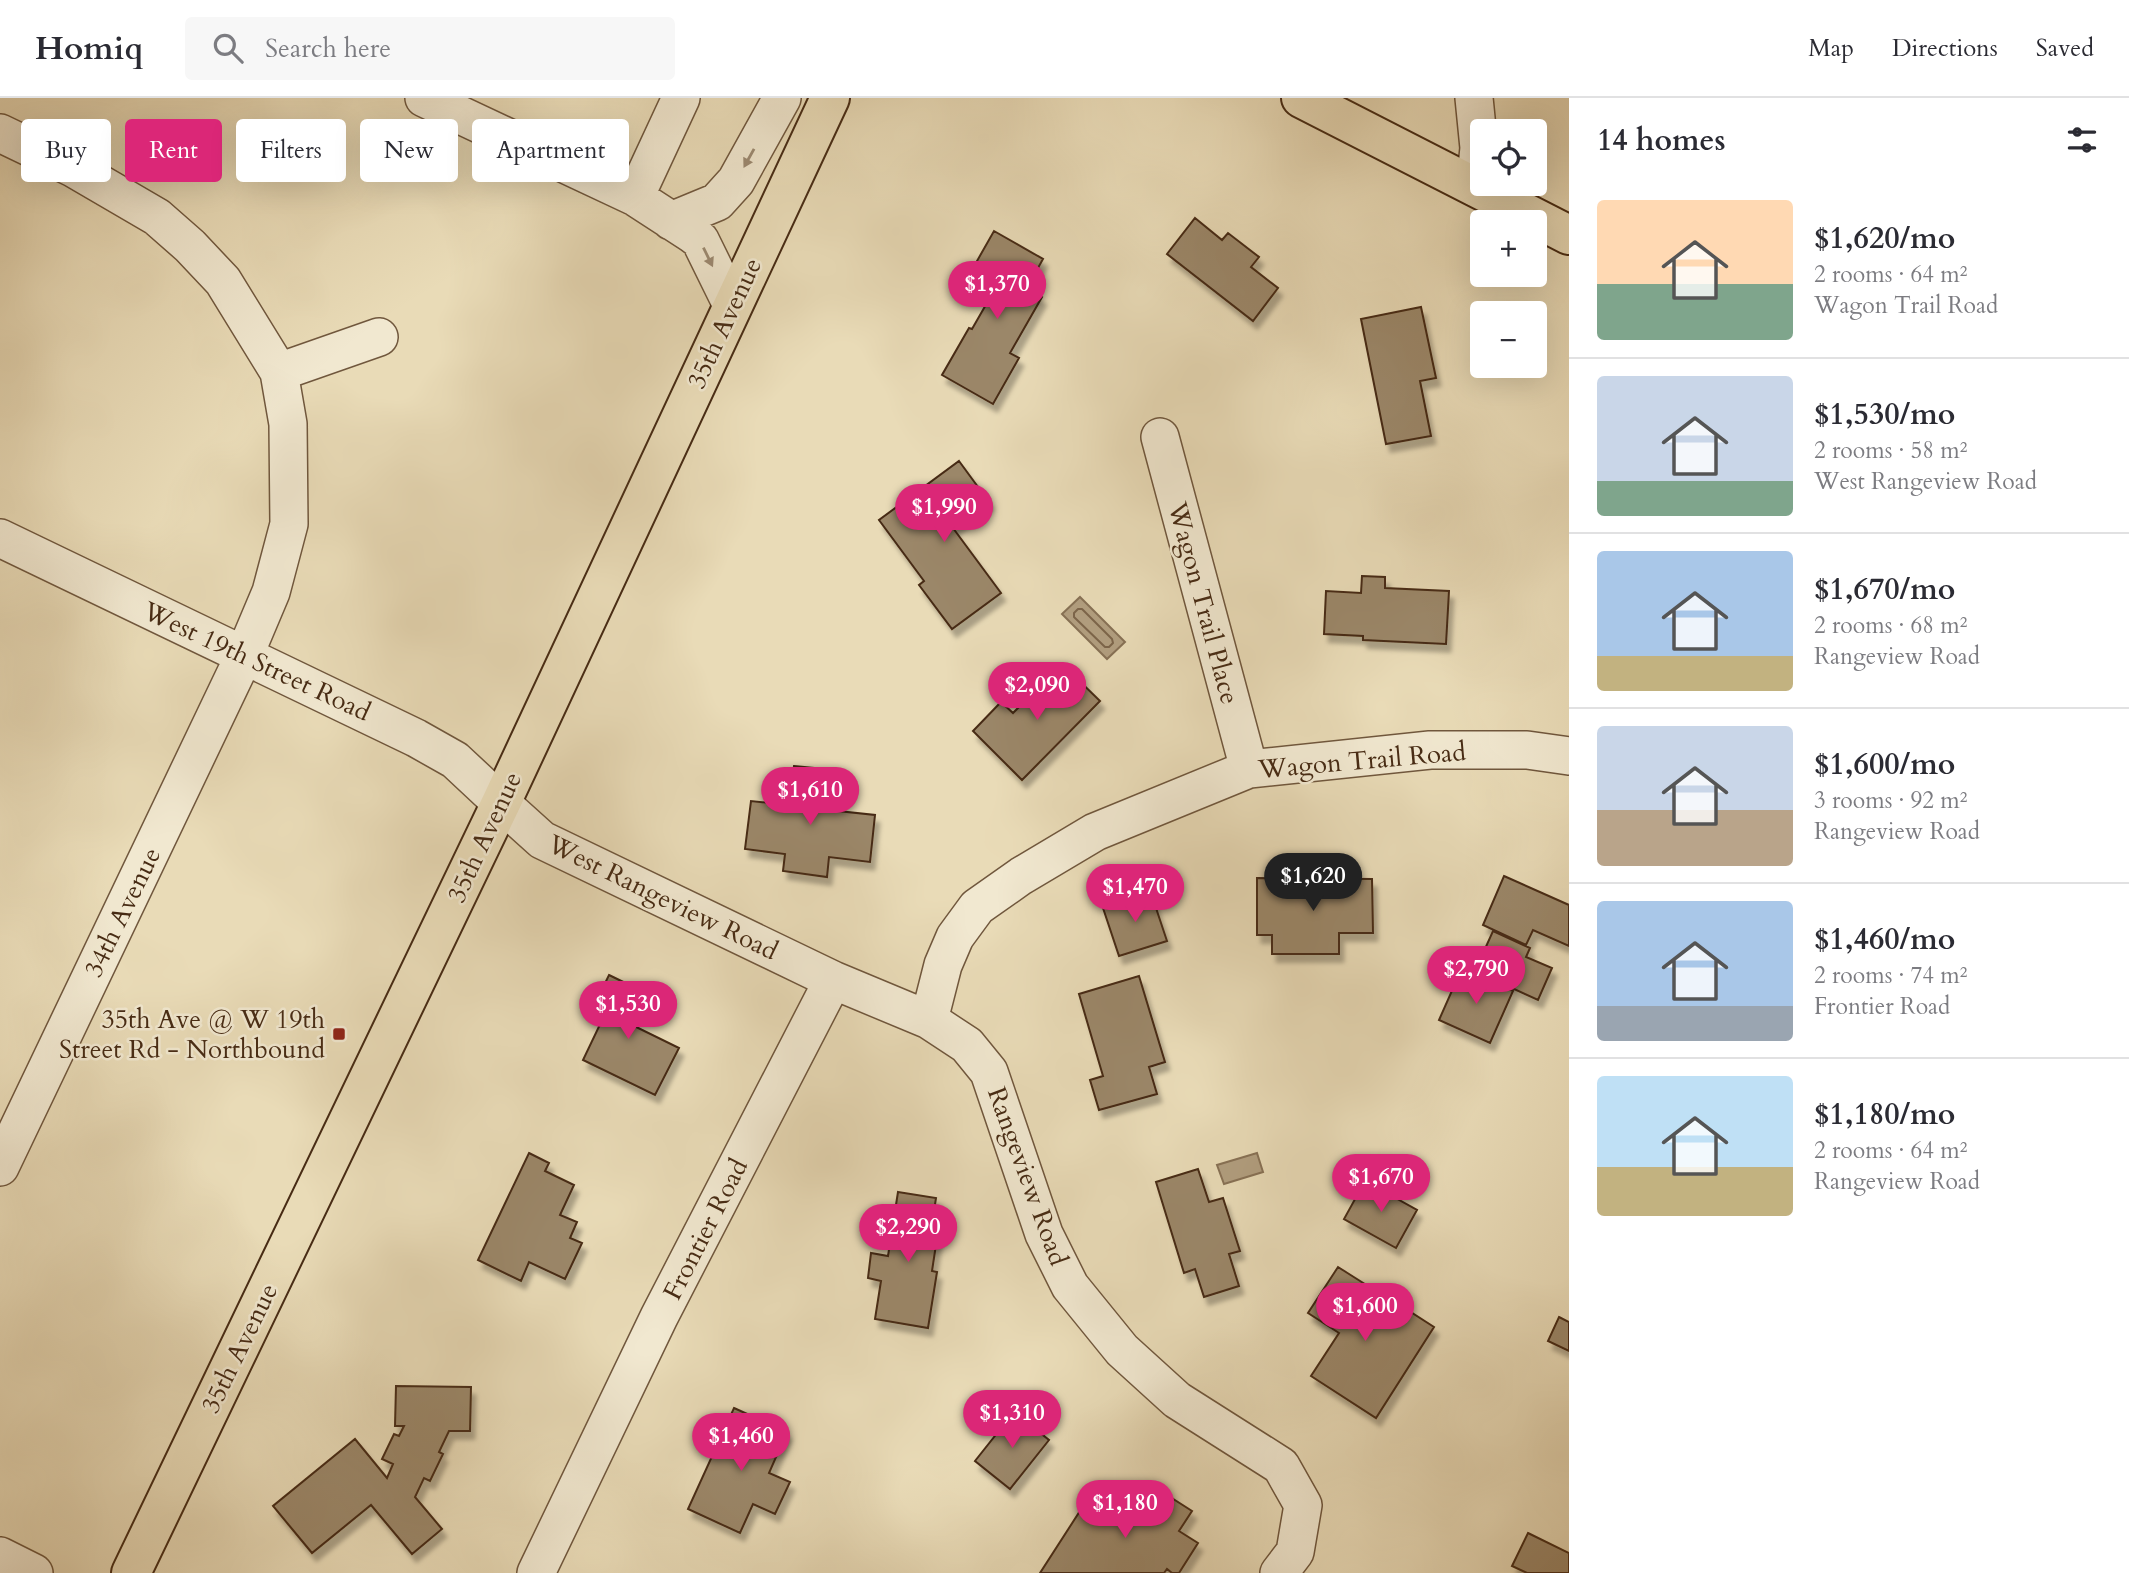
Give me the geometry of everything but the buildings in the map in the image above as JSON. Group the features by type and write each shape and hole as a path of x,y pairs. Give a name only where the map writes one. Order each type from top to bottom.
{"main road":[{"name":"35th Avenue","path":"131,1573 500,803 830,98"},
{"path":"1301,98 1470,184"},
{"path":"1493,196 1569,235"}],"street":[{"path":"424,98 635,197 700,240 732,305"},
{"path":"635,197 681,98"},
{"path":"671,221 718,202 736,181 782,98"},
{"path":"1474,98 1476,119"},
{"path":"0,134 73,169 157,217 223,281 279,372 379,337"},
{"name":"34th Avenue","path":"0,1167 244,656 271,592 289,524 288,424 279,372"},
{"name":"Wagon Trail Place","path":"1160,438 1249,769"},
{"name":"West 19th Street Road","path":"0,538 358,709 455,760 500,803"},
{"name":"Wagon Trail Road","path":"929,1020 947,955 955,937 977,907 1021,876 1095,832 1249,769 1430,750 1527,750 1569,756"},
{"name":"West Rangeview Road","path":"500,803 542,840 833,980"},
{"path":"833,980 929,1020"},
{"name":"Frontier Road","path":"536,1573 659,1317 833,980"},
{"name":"Rangeview Road","path":"929,1020 967,1045 989,1072 1044,1234 1070,1286 1122,1350 1177,1400 1282,1466 1303,1505 1295,1552 1279,1573"},
{"path":"0,1556 34,1573"}],"water":[{"path":"1080,597 1125,642 1107,659 1062,614"},
{"path":"1257,1153 1263,1172 1224,1184 1217,1165"}],"place":[{"name":"35th Ave @ W 19th Street Rd - Northbound","path":"339,1034"}]}
